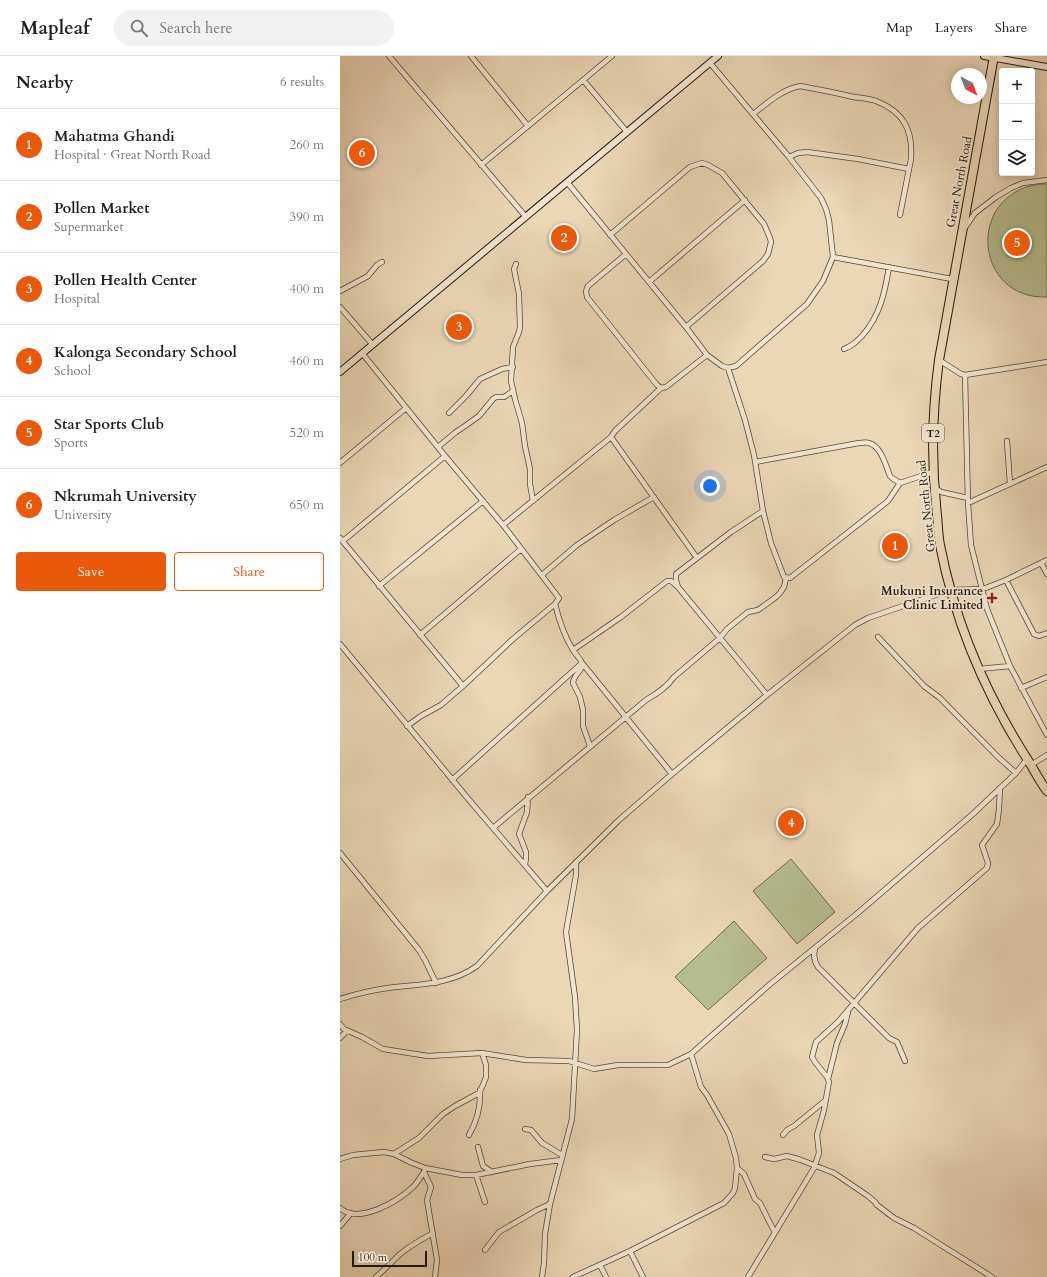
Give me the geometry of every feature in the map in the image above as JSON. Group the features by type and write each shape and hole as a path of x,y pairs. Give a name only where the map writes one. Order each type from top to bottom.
{"highway":[{"name":"Great North Road","path":"993,57 952,279 934,396 934,486 940,544 950,590 965,633 996,707 1014,739 1047,791"}],"street":[{"path":"389,56 481,166 526,217"},
{"path":"471,56 528,126"},
{"path":"481,166 612,56"},
{"path":"340,372 718,56"},
{"path":"984,56 1047,68"},
{"path":"567,182 686,327 707,355 722,366 728,368 736,366 806,304 823,281 833,257 829,220 826,208 814,188 710,63"},
{"path":"584,81 627,132"},
{"path":"753,114 789,88 800,86 875,101 887,107 897,114 906,126 911,139 911,159 900,215"},
{"path":"789,157 798,153 807,152 858,159 909,169"},
{"path":"610,235 690,168 702,163 722,173 745,200 764,224 770,238 771,242 768,254 763,261 686,327"},
{"path":"962,231 975,213 1010,188 1023,183 1047,180"},
{"path":"649,282 745,200"},
{"path":"626,254 588,286 586,291 587,297 657,385 662,388"},
{"path":"833,257 952,279"},
{"path":"340,291 368,276 377,265 382,262"},
{"path":"516,264 514,269 519,294 520,327 513,347 511,381 522,423 530,469 530,484 533,501"},
{"path":"844,349 852,346 867,330 876,317 882,303 890,267"},
{"path":"340,307 373,345"},
{"path":"362,354 445,456 504,524 559,598 555,604 513,639 463,686 441,704 407,726"},
{"path":"504,524 611,437 615,431 662,388 666,387 707,355"},
{"path":"939,360 965,375 1047,362"},
{"path":"449,413 480,379 502,369 513,367"},
{"path":"728,368 745,420 755,462 763,511 771,543 779,567 786,578"},
{"path":"965,375 968,501 972,545 982,589 987,609 1010,666 1047,735"},
{"path":"438,447 479,416 493,399 504,397 513,391"},
{"path":"340,463 406,408"},
{"path":"611,437 697,558"},
{"path":"1007,441 1010,484"},
{"path":"755,462 859,443 870,443 880,452 890,476 900,483"},
{"path":"445,456 341,540 463,686"},
{"path":"934,486 941,492 968,501 1047,467"},
{"path":"786,578 790,578 888,501 900,483 933,472"},
{"path":"542,575 577,545 614,520 654,497"},
{"path":"379,586 483,501"},
{"path":"573,650 621,617 731,532 763,511"},
{"path":"420,635 522,549"},
{"path":"340,999 358,993 388,988 436,983 457,978 468,973 477,966 547,891 619,820 767,695 861,620 950,590 982,589 1006,580 1047,560"},
{"path":"1041,563 1047,574"},
{"path":"676,574 678,587"},
{"path":"492,828 646,700 662,690 674,677 750,610 758,610 776,598 784,587 786,578"},
{"path":"1006,580 1034,634 1039,636 1047,633"},
{"path":"668,581 678,587 767,695"},
{"path":"555,604 559,618 573,650 672,774"},
{"path":"878,637 924,686 940,698 998,757 1016,773"},
{"path":"340,644 492,828 547,891"},
{"path":"582,663 582,669 575,676 573,683 580,697 583,710 583,726 590,746"},
{"path":"452,780 582,663"},
{"path":"979,669 1010,666"},
{"path":"1021,688 1047,677"},
{"path":"340,1024 347,1031 362,1037 383,1050 428,1056 482,1053 526,1060 569,1061 594,1069 618,1065 660,1065 673,1063 691,1054 769,985 859,912 974,813 1029,762 1047,755"},
{"path":"828,1079 812,1057 814,1046 819,1039 838,1022 918,928 988,866 982,846 997,824 1000,788"},
{"path":"525,864 526,852 519,834 519,830 527,812 528,797"},
{"path":"340,853 419,950 436,983"},
{"path":"542,1277 545,1234 550,1204 572,1119 577,1030 575,997 566,932 576,875 576,862"},
{"path":"815,949 815,963 818,967 889,1038 897,1042 906,1061"},
{"path":"748,1277 814,1166 819,1153 817,1135 826,1100 828,1079 837,1044 849,1009"},
{"path":"340,1038 347,1031"},
{"path":"394,1154 419,1138 443,1114 473,1096 480,1090 486,1077 486,1065 482,1053"},
{"path":"573,1277 630,1251 724,1203 733,1194 737,1168 730,1134 708,1095 701,1087 691,1054"},
{"path":"469,1135 476,1121 481,1098 480,1090"},
{"path":"783,1134 826,1100"},
{"path":"525,1129 531,1130 542,1142 562,1155"},
{"path":"478,1147 483,1166 492,1172"},
{"path":"340,1159 353,1155 384,1152 394,1154 424,1170 462,1175 476,1175 530,1164 561,1160"},
{"path":"765,1157 774,1159 787,1156 838,1175 868,1196 877,1206 894,1218 914,1228 992,1277"},
{"path":"737,1168 744,1174 755,1199 760,1203 774,1231"},
{"path":"340,1208 351,1214 375,1211 386,1206 410,1190 419,1180 424,1170"},
{"path":"424,1170 430,1187 427,1200 437,1260 435,1277"},
{"path":"476,1175 485,1202"},
{"path":"485,1250 499,1232 550,1204"},
{"path":"340,1226 351,1214"},
{"path":"376,1277 399,1255 418,1241 433,1234"},
{"path":"630,1251 643,1277"},
{"path":"600,1265 606,1277"}],"green space":[{"path":"1040,184 1047,184 1047,297 1023,293 1005,282 993,265 988,245 990,225 999,206 1016,192"},
{"path":"791,859 835,912 797,944 753,891"},
{"path":"734,921 767,958 708,1010 675,977"}],"place":[{"name":"Nkrumah University","path":"362,153"},
{"name":"Pollen Market","path":"564,238"},
{"name":"Star Sports Club","path":"1017,243"},
{"name":"Pollen Health Center","path":"459,327"},
{"name":"Mahatma Ghandi","path":"895,546"},
{"name":"Mukuni Insurance Clinic Limited","path":"992,598"},
{"name":"Kalonga Secondary School","path":"791,823"}]}
